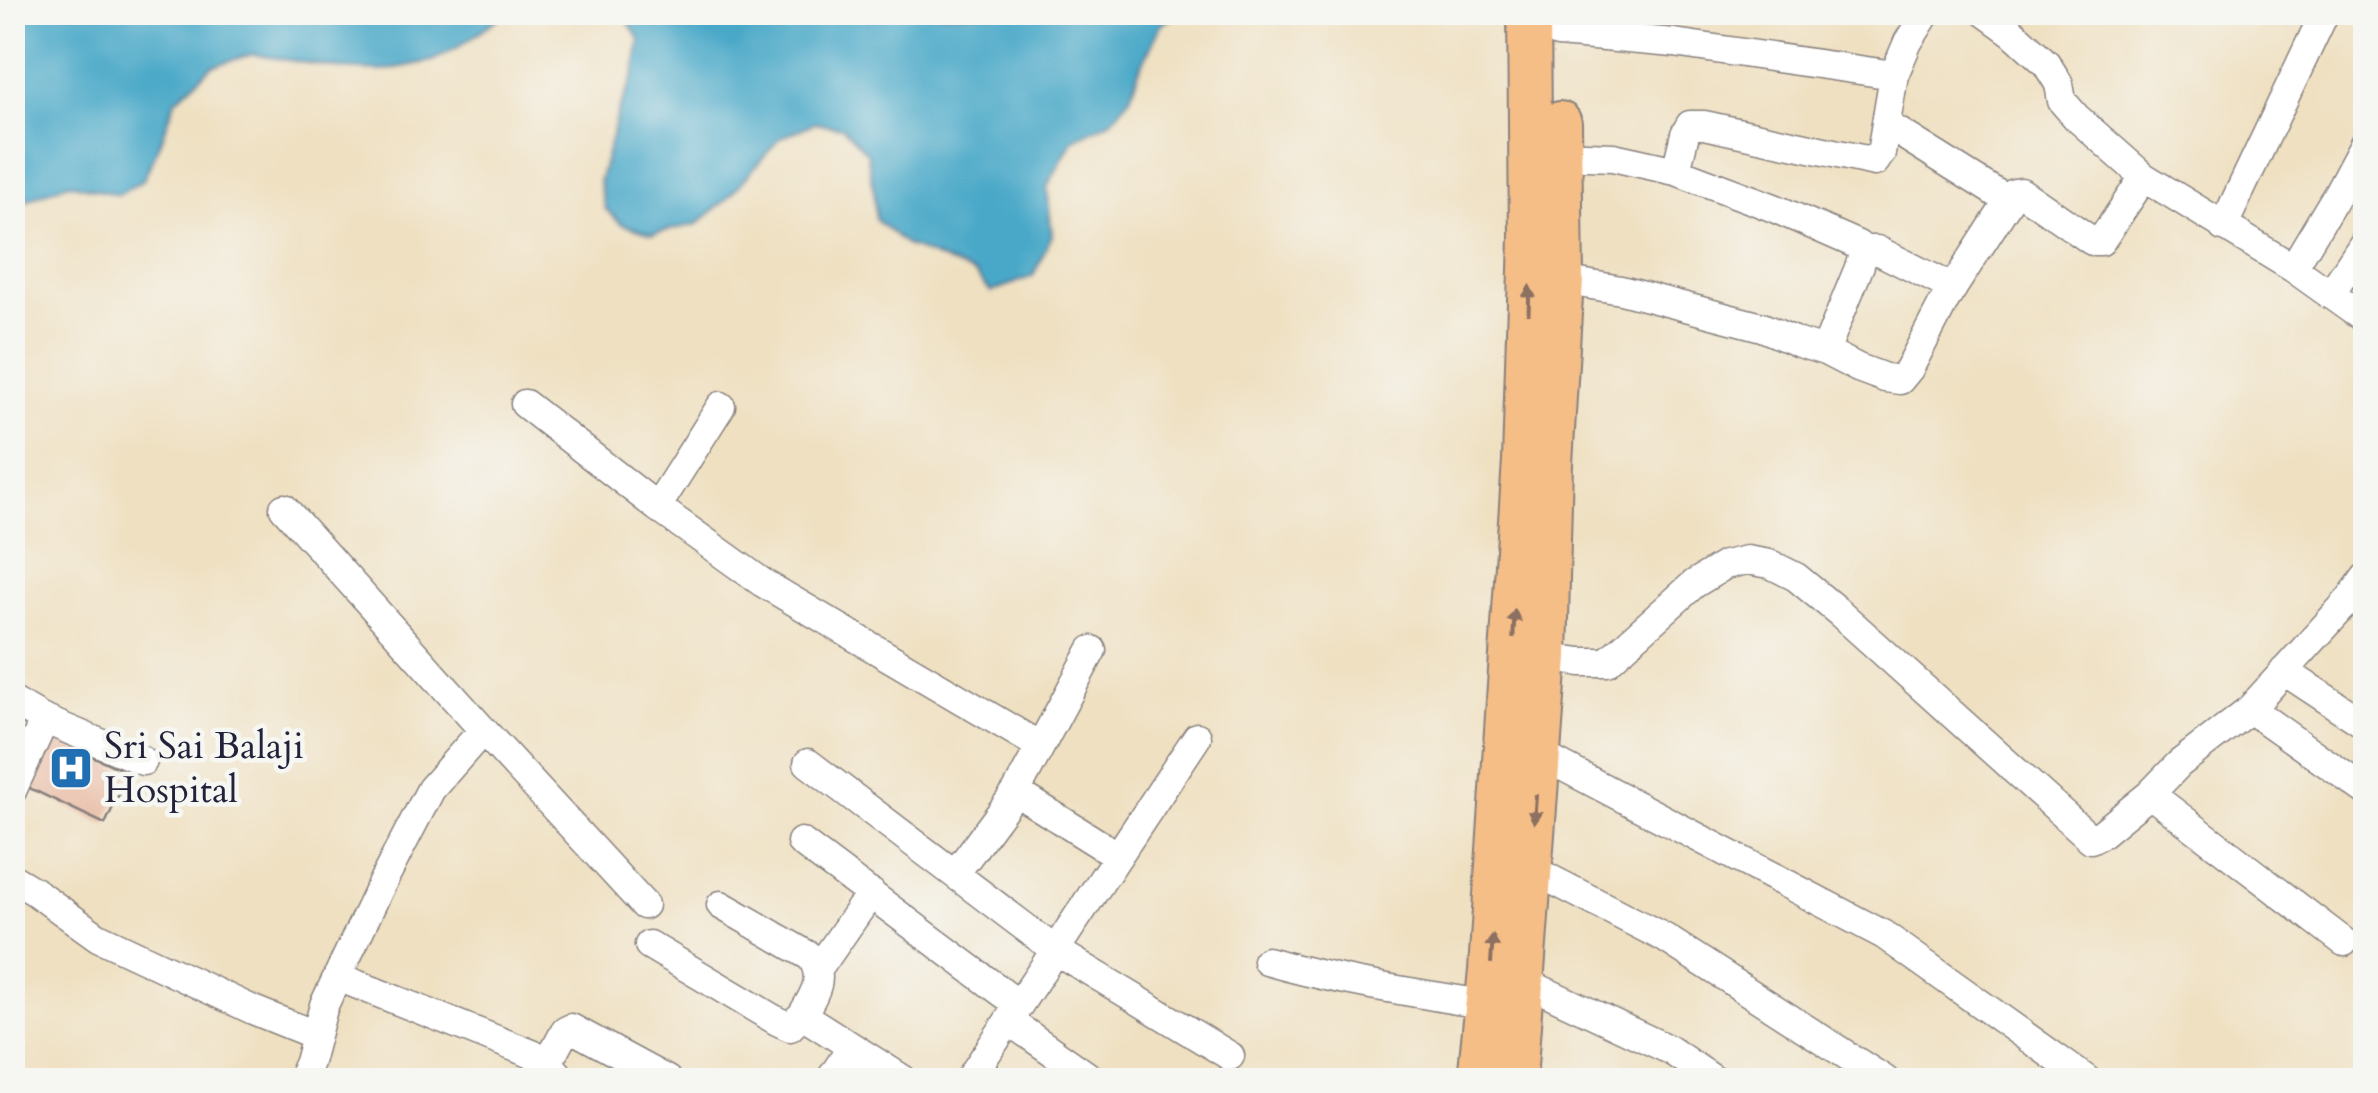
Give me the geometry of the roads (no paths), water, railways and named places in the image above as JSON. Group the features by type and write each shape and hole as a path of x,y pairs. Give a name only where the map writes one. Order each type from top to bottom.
{"highway":[{"path":"1515,1080 1546,657 1551,463 1562,280 1560,154 1549,19"},
{"path":"1479,1080 1524,460 1531,221 1549,19"}],"street":[{"path":"1676,171 1690,125 1874,162 1881,154 1894,75 1926,12"},
{"path":"1984,12 2046,63 2058,84 2062,102 2144,177 2293,268 2366,320"},
{"path":"2223,227 2324,12"},
{"path":"1549,19 1674,44 1894,75"},
{"path":"1886,124 2008,201"},
{"path":"2293,268 2366,140"},
{"path":"1560,154 1613,157 1676,171 1845,238 1862,250 1877,250 1953,288"},
{"path":"1562,280 1621,290 1762,327 1858,368 1900,380 2014,193 2022,192 2092,241 2101,241 2144,177"},
{"path":"2330,295 2366,240"},
{"path":"1825,351 1860,265 1862,250"},
{"path":"525,404 763,583 1040,746"},
{"path":"657,507 721,406"},
{"path":"284,508 644,905"},
{"path":"1546,657 1607,662 1694,584 1725,564 1746,560 1770,564 1796,578 1841,614 2092,838 2250,709 2361,591"},
{"path":"954,874 1016,792 1092,650"},
{"path":"2284,671 2366,725"},
{"path":"12,701 41,718 143,761"},
{"path":"2250,709 2366,791"},
{"path":"12,791 39,732 41,718"},
{"path":"307,1079 324,1005 382,884 431,789 483,730"},
{"path":"969,1080 1197,737"},
{"path":"1540,754 1884,935 2087,1080"},
{"path":"808,763 1056,950 1230,1056"},
{"path":"1016,792 1118,856"},
{"path":"2150,794 2344,942"},
{"path":"801,842 871,893 1094,1080"},
{"path":"1531,869 1665,938 1885,1080"},
{"path":"12,878 98,936 315,1036"},
{"path":"819,968 871,893"},
{"path":"650,945 790,1027 816,992 819,968 811,957 721,905"},
{"path":"1267,961 1359,983 1487,1005"},
{"path":"338,977 532,1054 553,1072 564,1031 572,1028 668,1080"},
{"path":"1524,981 1670,1050 1714,1080"},
{"path":"802,1015 904,1080"},
{"path":"830,1080 852,1047"}],"water":[{"path":"13,12 506,13 432,61 382,71 342,69 253,54 212,66 175,101 143,180 119,195 68,183 13,206"},
{"path":"622,13 1178,13 1161,25 1130,97 1112,120 1073,140 1047,187 1052,235 1033,276 991,292 975,274 906,245 876,220 867,153 842,127 814,123 780,138 728,198 697,224 652,234 621,224 605,208 599,182 619,110 634,76 640,39"}],"place":[{"name":"Sri Sai Balaji Hospital","path":"71,768"}]}
